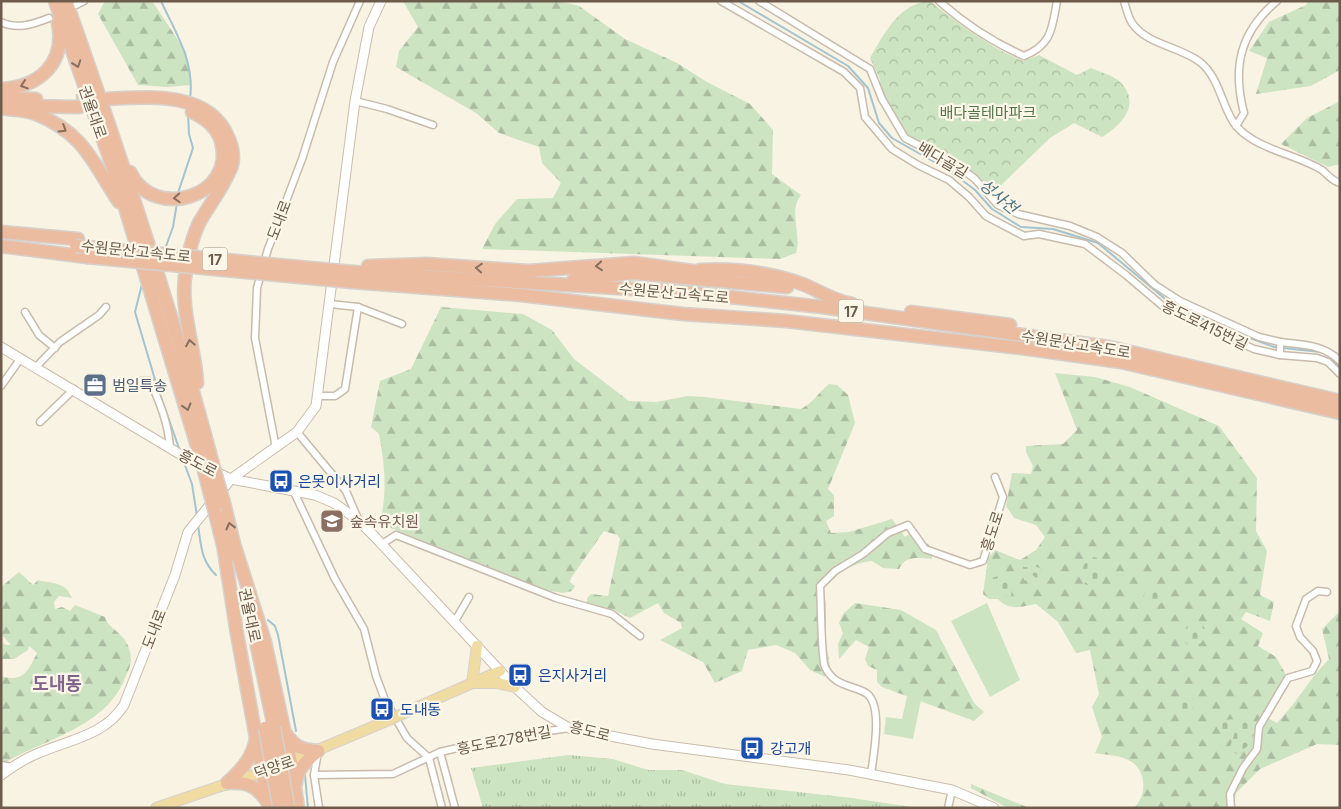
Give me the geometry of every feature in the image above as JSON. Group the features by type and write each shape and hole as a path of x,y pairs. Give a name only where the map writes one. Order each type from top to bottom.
{"highway":[{"path":"1,89 19,88 38,81 50,67 59,48 59,28 54,1"},
{"name":"권율대로","path":"54,1 131,218"},
{"name":"권율대로","path":"71,3 110,127 131,218"},
{"path":"1,98 78,103 1,107"},
{"path":"109,103 179,104 216,117 224,128 233,152 231,168 198,224 185,272 185,315 197,380 198,408 207,460"},
{"path":"1,107 34,113 74,136 88,152 131,218 198,408"},
{"path":"110,127 138,185 158,197 171,199 196,194 208,188 218,174 224,157 220,137 202,112"},
{"path":"1,232 77,242"},
{"name":"수원문산고속도로","path":"1,237 77,242 682,314 786,321 1003,346 1121,362 1340,412"},
{"name":"수원문산고속도로","path":"1,246 87,257 684,292 793,304 1137,347 1185,364 1340,401"},
{"path":"353,274 427,264 528,271 634,263 700,270 755,272 805,286 820,294 851,304 1021,331"},
{"path":"532,282 633,273 788,288 775,283 712,275 700,270"},
{"path":"157,290 207,460"},
{"name":"권율대로","path":"207,460 215,513 230,550"},
{"name":"권율대로","path":"207,460 224,503 230,550 270,730"},
{"path":"230,550 237,634 270,730 283,805"},
{"path":"270,730 304,751 318,751"},
{"path":"270,730 291,762 283,805"},
{"path":"270,730 264,771 283,805"},
{"path":"227,783 244,767 254,750 270,730"},
{"path":"283,805 296,774 305,762 318,751"},
{"path":"227,783 245,782 283,805"}],"main road":[{"path":"472,683 477,646"},
{"path":"472,683 500,671"},
{"path":"472,683 497,683 516,687"},
{"name":"덕양로","path":"156,808 291,762 472,683"}],"street":[{"path":"71,3 84,1"},
{"name":"도내로","path":"276,448 255,338 257,288 268,249 302,159 333,62 360,1"},
{"name":"도내로","path":"1,775 35,755 82,738 108,724 117,716 124,704 175,575 188,532 231,480 297,432 316,406 354,101 369,27 382,1"},
{"name":"흥도로415번길","path":"721,1 850,78 860,88 865,117 892,149 918,165 949,180 969,196 986,216 1024,236 1038,234 1085,244 1120,270 1165,308 1254,349 1317,358 1328,362 1340,374"},
{"name":"배다골길","path":"759,1 870,68 882,99 905,138 958,166 975,179 998,205 1018,214 1070,226 1097,237 1122,253 1155,285 1180,301 1260,337 1280,343 1315,346 1326,350 1340,361"},
{"path":"939,1 961,20 996,43 1024,56 1038,50 1051,35 1057,1"},
{"path":"1124,1 1131,22 1148,38 1172,46 1200,62 1214,79 1236,126 1249,137 1322,171 1333,181 1340,183"},
{"path":"1236,126 1244,113 1238,88 1238,66 1244,44 1263,13 1277,1"},
{"path":"1,22 9,26 31,24 49,18"},
{"path":"354,101 387,109 433,125"},
{"path":"330,304 358,307 402,324"},
{"path":"36,367 54,348 99,315 106,307"},
{"path":"318,396 335,396 345,389 358,307"},
{"path":"25,312 39,335 54,348"},
{"path":"1280,343 1280,353"},
{"name":"흥도로","path":"1,347 188,459 231,480 315,496 334,503 358,520 382,544 516,687 542,712 568,728 652,744 871,775 952,790 994,808"},
{"path":"1,386 21,358"},
{"path":"141,381 150,381 169,431 171,448"},
{"path":"40,422 74,389"},
{"path":"297,432 346,491 358,520"},
{"name":"흥도로","path":"871,775 876,734 875,706 866,694 841,685 824,666 820,586 835,571 863,554 888,533 908,525 926,549 970,565 982,561 1003,497 995,477"},
{"path":"294,492 336,579 364,629 376,676 385,700 407,738 429,758 442,808"},
{"path":"382,544 396,535 556,598 612,614 640,636"},
{"path":"1231,808 1230,794 1243,768 1257,749 1259,727 1288,678 1312,671 1317,661 1313,651 1300,637 1296,626 1306,599 1318,590 1327,592"},
{"path":"455,621 469,597"},
{"name":"흥도로278번길","path":"314,775 393,774 440,752 501,738 568,728"},
{"path":"318,751 314,775 319,808"},
{"name":"흥도로278번길","path":"440,752 455,808"},
{"path":"1,765 12,767"},
{"path":"948,808 952,790"}],"green space":[{"path":"105,1 152,1 186,52 191,85 167,87 138,85 98,14"},
{"path":"403,1 559,1 579,6 625,39 677,63 707,82 750,104 773,130 772,174 801,195 797,202 795,216 796,253 780,259 482,249 495,224 517,199 553,198 561,183 542,163 539,147 499,133 476,113 396,67 399,51 418,27"},
{"name":"배다골테마파크","path":"930,1 986,42 1023,61 1039,55 1077,75 1091,68 1108,74 1122,84 1127,92 1129,108 1126,115 1102,137 1074,123 1050,138 994,192 978,176 907,135 882,99 880,79 870,58 887,30 901,14 910,7"},
{"path":"1308,1 1340,1 1340,70 1311,86 1256,94 1267,58 1249,51 1269,22 1306,5"},
{"path":"1340,101 1340,164 1328,167 1281,144 1307,118"},
{"path":"441,307 523,314 552,330 574,359 629,401 656,402 688,396 801,409 809,404 829,384 837,385 848,395 855,423 828,489 834,495 834,516 826,521 831,533 849,532 892,519 905,537 909,534 915,535 919,542 928,544 932,552 932,559 909,559 899,569 883,568 872,561 857,564 839,573 823,589 826,603 826,644 830,666 825,677 810,670 795,653 776,645 748,650 742,671 715,683 703,662 660,640 682,628 681,623 664,613 658,603 630,618 614,610 591,607 587,604 587,598 591,594 608,596 620,539 617,535 604,531 571,578 570,582 575,586 572,591 563,593 545,590 391,528 382,513 384,473 379,434 371,427 380,381 411,369"},
{"path":"1055,373 1095,377 1130,387 1219,426 1257,478 1256,531 1267,551 1260,595 1274,602 1270,621 1246,612 1241,619 1263,633 1258,646 1276,657 1286,675 1266,717 1277,723 1329,659 1322,629 1340,611 1340,745 1317,744 1260,769 1236,793 1233,808 1134,808 1143,790 1140,770 1126,759 1095,753 1102,737 1092,707 1099,694 1090,650 1076,653 1058,622 1036,604 1011,607 998,599 989,599 983,594 988,558 995,550 1020,560 1036,550 1045,537 1036,525 1014,518 1006,506 1012,473 1031,474 1033,466 1026,452 1026,446 1063,444 1077,430"},
{"path":"1093,557 1098,558 1103,571 1096,584 1091,587 1085,584 1082,572 1086,562"},
{"path":"1023,567 1037,567 1041,569 1042,574 1036,578 1031,574 1025,581 1022,575"},
{"path":"19,572 33,585 38,580 58,584 66,589 72,598 59,596 54,602 55,609 62,607 70,611 75,605 105,617 107,622 127,644 131,660 128,672 116,694 90,720 6,762 1,761 1,676 8,678 20,677 31,665 37,653 29,646 28,650 14,659 1,659 1,642 11,645 1,634 1,587"},
{"path":"1005,574 1012,587 1011,596 1000,594 994,589 989,579"},
{"path":"1154,586 1161,589 1164,596 1161,603 1154,606 1147,603 1144,596 1147,589"},
{"path":"855,603 901,610 936,630 974,703 984,712 974,721 882,687 877,682 877,670 868,666 865,659 869,647 856,640 839,659 838,644 843,633 839,623 843,614"},
{"path":"987,603 1020,680 990,697 951,621"},
{"path":"1197,619 1208,632 1201,643 1188,645 1183,641 1185,630 1190,623"},
{"path":"1189,695 1195,701 1192,710 1183,714 1176,712 1175,705"},
{"path":"907,696 921,700 913,739 884,734 886,717 902,719"},
{"path":"1236,719 1247,722 1254,735 1249,745 1237,754 1229,750 1235,732 1222,729 1222,724 1225,720"},
{"path":"569,755 613,759 648,770 682,770 725,784 852,798 918,808 483,808 471,768"},
{"path":"971,784 1029,808 1008,808 971,788"}],"waterway":[{"path":"161,1 187,60 190,72 190,99"},
{"name":"성사천","path":"738,1 848,66 868,88 879,123 892,138 950,171 975,190 992,209 1021,227 1053,229 1098,243 1176,308 1231,331 1274,347 1321,352"},
{"path":"178,193 193,148 189,134 188,114"},
{"path":"165,249 173,227 177,203"},
{"path":"142,284 135,312 156,383 180,451"},
{"name":"성사천","path":"1329,356 1340,367"},
{"path":"183,460 192,484 197,516"},
{"path":"198,525 201,546 207,564 216,575"},
{"path":"268,620 275,626 278,635 296,731"},
{"path":"305,775 308,808"}],"tunnel":[{"path":"76,100 100,99"}],"place":[{"name":"범일특송","path":"95,385"},
{"name":"은못이사거리","path":"281,481"},
{"name":"숲속유치원","path":"332,521"},
{"name":"은지사거리","path":"520,675"},
{"name":"도내동","path":"382,709"},
{"name":"강고개","path":"752,748"}],"district":[{"name":"도내동","path":"57,683"}]}
